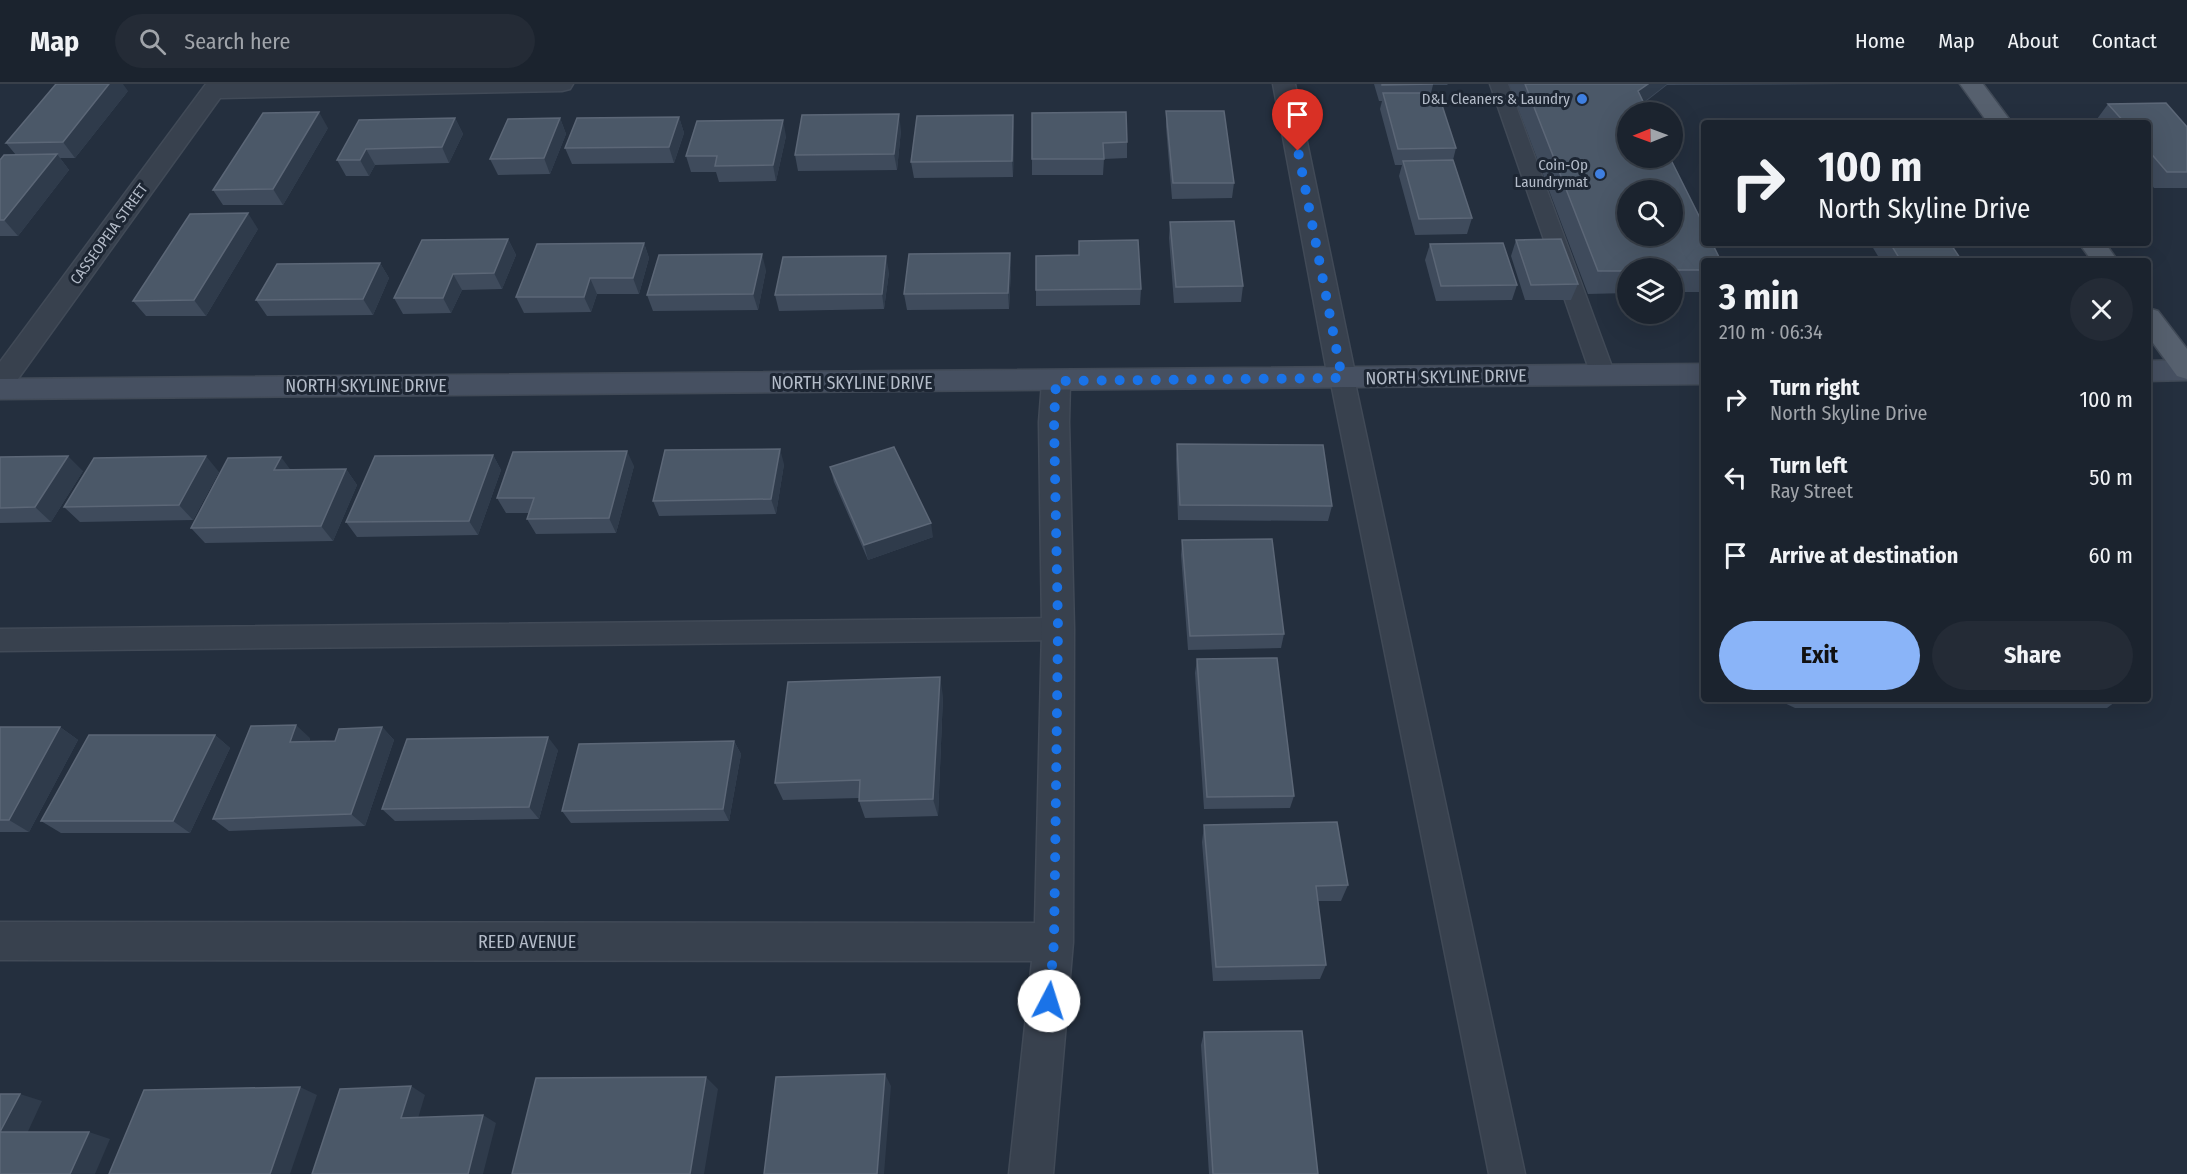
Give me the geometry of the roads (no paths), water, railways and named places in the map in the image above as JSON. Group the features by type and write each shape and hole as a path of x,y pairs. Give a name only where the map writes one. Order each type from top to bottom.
{"main road":[{"path":"1971,84 1998,120"},
{"path":"2151,321 2187,370"},
{"path":"2151,371 2187,370"},
{"name":"NORTH SKYLINE DRIVE","path":"0,389 1701,374"}],"street":[{"path":"215,87 562,84"},
{"path":"1284,84 1342,378"},
{"name":"CASSEOPEIA STREET","path":"0,383 215,87"},
{"path":"1031,1174 1054,942 1058,628 1054,422 1056,381"},
{"name":"REED AVENUE","path":"0,941 1054,942"}],"lane":[{"path":"1499,84 1603,375"},
{"path":"1342,378 1508,1174"},
{"path":"0,640 1058,628"}],"place":[{"name":"D&L Cleaners & Laundry","path":"1582,99"},
{"name":"Coin-Op Laundrymat","path":"1600,174"}]}
